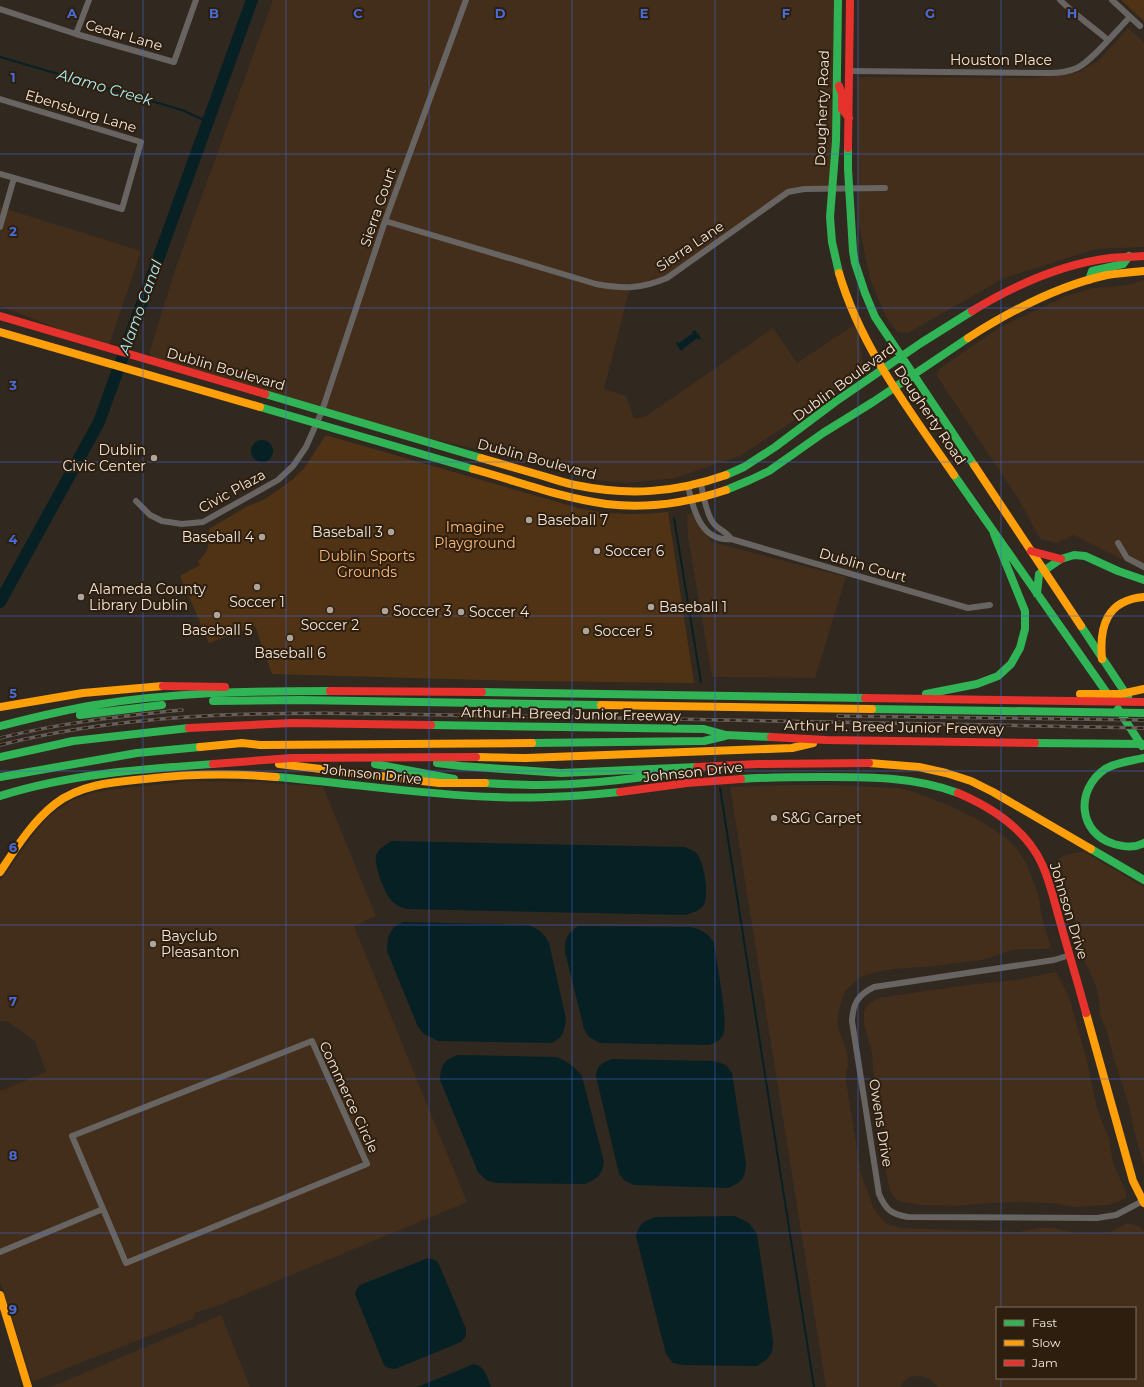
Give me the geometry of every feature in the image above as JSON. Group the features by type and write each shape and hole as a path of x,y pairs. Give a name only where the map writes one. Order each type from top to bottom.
{"main road":[{"name":"Dougherty Road","path":"838,0 836,140 830,206 831,240 836,262 857,323 907,408 1144,748"},
{"name":"Dougherty Road","path":"850,0 848,189 853,251 858,273 865,293 875,317 901,357 1010,517 1044,571 1144,721"},
{"path":"837,82 842,94 842,109 849,118"},
{"path":"1089,280 1092,271 1123,264 1129,256"},
{"name":"Dublin Boulevard","path":"0,316 574,485 605,491 633,493 664,491 700,484 726,476 753,463 774,450 835,403 883,369 996,297 1035,279 1069,268 1091,262 1129,256 1144,256"},
{"name":"Dublin Boulevard","path":"0,332 138,373 317,422 584,501 613,505 648,506 704,496 727,490 753,479 985,327 1019,308 1089,280 1122,273 1144,272"},
{"path":"507,479 512,474 551,485 558,480"},
{"path":"914,698 929,693 956,689 986,681 998,676 1007,668 1015,657 1024,634 1026,623 1025,611 994,534"},
{"path":"1031,551 1061,559"},
{"path":"1037,594 1039,574 1061,559 1074,555 1085,556 1118,571 1144,580"},
{"path":"1101,655 1103,626 1108,616 1115,607 1126,600 1144,597"},
{"path":"0,707 73,694 130,688 214,686 242,688 250,691"},
{"path":"959,699 986,694 1123,693 1138,692 1144,689"},
{"name":"Arthur H. Breed Junior Freeway","path":"0,726 95,705 139,699 250,691 381,691 1144,702"},
{"path":"50,714 72,716 148,706 220,700 1144,713"},
{"name":"Arthur H. Breed Junior Freeway","path":"0,757 74,741 188,728 292,723 704,729 726,736 826,740 1144,744"},
{"path":"259,747 704,741 726,736"},
{"path":"0,796 28,787 101,774 180,766 291,758 526,758 792,748 826,740"},
{"path":"0,776 137,753 242,743 259,747 379,764 474,783 544,786 612,782 708,766"},
{"path":"409,758 461,766 561,773 757,764 869,763 919,767 946,773 971,781 1014,803 1144,880"},
{"path":"1144,758 1115,765 1105,769 1096,776 1088,787 1084,800 1084,812 1089,825 1098,838 1112,845 1127,848 1144,843"},
{"path":"0,783 175,761 203,760 266,763 459,785 474,783"},
{"name":"Johnson Drive","path":"0,872 38,819 55,804 70,794 99,784 163,777 210,775 264,776 444,794 528,798 609,793 726,780 800,777 876,777 921,783 957,793 991,809 1005,818 1028,842 1038,856 1046,873 1133,1181 1144,1201"},
{"path":"0,1295 28,1387"}],"street":[{"path":"76,34 88,0"},
{"name":"Cedar Lane","path":"0,9 76,34 174,62 194,0"},
{"name":"Sierra Court","path":"317,422 386,221 466,0"},
{"path":"1060,0 1073,13 1088,23 1108,40"},
{"path":"1112,0 1140,26"},
{"name":"Houston Place","path":"849,71 1056,73 1069,71 1088,62 1130,16"},
{"name":"Ebensburg Lane","path":"0,100 141,142 122,209 14,178"},
{"path":"0,174 14,178 0,227"},
{"name":"Sierra Lane","path":"386,221 596,284 617,288 630,288 654,284 668,278 788,192 804,189 885,188"},
{"name":"Civic Plaza","path":"136,501 150,515 162,521 182,524 203,522 278,480 292,466 306,447 317,422"},
{"name":"Dublin Court","path":"700,484 706,508 714,524 728,534 731,539"},
{"name":"Dublin Court","path":"688,486 694,510 702,526 713,536 724,540 731,539 968,608 990,605"},
{"path":"1118,543 1127,558 1144,567"},
{"name":"Owens Drive","path":"1070,955 1054,960 874,987 865,992 857,1000 853,1009 852,1021 879,1194 889,1211 908,1217 1097,1218 1116,1215 1144,1201"},
{"name":"Commerce Circle","path":"312,1041 367,1164 126,1263 103,1209 72,1136 312,1041"},
{"path":"0,1252 103,1209"}],"shaded area":[{"path":"273,0 838,0 831,189 788,192 667,278 630,288 604,389 626,396 634,418 645,417 773,328 797,363 857,323 864,371 792,422 740,456 675,478 628,483 593,480 468,447 383,429 150,360 150,350 177,264"},
{"path":"1128,28 1144,42 1144,247 1096,249 1004,278 908,333 897,332 886,317 870,279 859,226 857,77 1033,78 1079,72 1098,61"},
{"path":"0,207 141,251 108,348 0,306"},
{"path":"1144,280 1144,571 1074,535 1057,543 1040,539 1019,500 937,376 939,369 1000,327 1066,296 1093,288 1112,287"},
{"path":"687,514 692,514 712,542 846,577 815,678 712,677 688,537"},
{"path":"190,781 260,782 323,787 376,916 354,926 467,1202 217,1306 194,1313 195,1315 192,1319 32,1382 0,1281 0,1091 46,1072 35,1041 7,1021 0,1022 0,881 48,817 71,801 88,794 107,790"},
{"path":"833,785 899,788 911,791 951,806 981,821 1006,838 1017,849 1026,863 1038,894 1042,918 1050,947 1046,949 1020,949 1008,951 987,959 934,966 893,969 872,973 859,978 845,991 840,1006 837,1024 847,1052 848,1064 846,1081 861,1174 877,1214 887,1224 902,1228 1019,1232 1038,1228 1052,1228 1077,1233 1105,1233 1127,1223 1141,1227 1144,1232 1144,1387 938,1387 930,1379 920,1376 910,1377 904,1381 901,1387 826,1387 730,787"},
{"path":"1083,851 1144,887 1144,1166 1129,1106 1113,1056 1107,1031 1100,1013 1096,986 1085,962 1077,938 1077,926 1059,862 1059,858 1062,856"},
{"path":"1056,972 1069,997 1087,1061 1096,1104 1109,1138 1113,1163 1126,1192 1126,1198 1109,1205 1077,1207 1050,1203 1018,1202 957,1206 920,1205 902,1202 896,1199 889,1187 886,1173 886,1139 878,1109 872,1053 864,1024 864,1012 866,1006 878,998 975,984 1016,980"},
{"path":"221,1315 250,1387 51,1387"}],"green space":[{"path":"1121,0 1144,0 1144,21"},
{"name":"Dublin Sports Grounds","path":"325,436 582,509 625,514 668,512 694,683 521,681 272,674 255,626 209,643 180,576 200,565 198,561 207,551 208,547 209,529 246,507 265,499 292,480 305,467"}],"water":[{"path":"695,330 701,338 699,340 697,338 681,351 676,343 679,343"},
{"path":"262,440 270,443 273,451 270,459 262,462 254,459 251,451 254,443"},
{"path":"391,841 684,847 695,852 700,859 706,888 705,902 703,906 695,912 686,915 406,909 393,902 378,873 376,856 378,851"},
{"path":"403,922 528,925 538,930 543,934 549,943 566,1019 561,1036 552,1043 438,1041 424,1034 418,1027 387,951 388,937 394,927"},
{"path":"578,926 691,927 707,934 714,943 722,991 724,1028 722,1037 717,1042 709,1045 600,1043 589,1037 584,1029 565,952 567,937 571,931"},
{"path":"458,1055 556,1057 567,1062 573,1067 582,1076 604,1162 599,1176 585,1184 496,1183 486,1180 478,1172 440,1080 441,1070 446,1061"},
{"path":"612,1059 714,1061 726,1065 732,1073 746,1164 744,1177 740,1182 728,1188 634,1185 625,1181 619,1174 596,1076 601,1064"},
{"path":"735,1216 749,1223 757,1234 773,1341 772,1352 767,1359 757,1366 683,1365 673,1363 666,1354 636,1236 637,1232 643,1223 656,1217"},
{"path":"428,1258 438,1262 466,1329 466,1336 461,1342 395,1369 388,1368 384,1365 355,1294 356,1290 360,1285"},
{"path":"474,1364 478,1365 484,1370 491,1387 417,1387"}],"waterway":[{"name":"Alamo Canal","path":"0,602 99,422 252,0"},
{"name":"Alamo Creek","path":"0,57 182,110 208,122"},
{"path":"674,518 701,682"},
{"path":"720,788 814,1387"}],"railway":[{"path":"0,738 45,728 182,710"},
{"path":"0,745 63,732 127,722 190,717 318,713 1144,728"},
{"path":"838,716 1144,720"}],"traffic: fast":[{"path":"838,0 836,141 830,217 832,242 839,273"},
{"path":"848,148 853,251 855,263 865,293 875,317 974,465"},
{"path":"1089,280 1092,271 1123,264 1129,256"},
{"path":"726,475 744,467 775,447 835,402 921,343 972,311"},
{"path":"726,490 769,471 823,433 873,402 968,338"},
{"path":"265,394 481,458"},
{"path":"260,407 473,469"},
{"path":"954,475 1109,696"},
{"path":"926,694 977,684 998,676 1011,664 1020,648 1025,629 1025,611 994,534"},
{"path":"1037,594 1039,574 1061,559 1074,555 1085,556 1118,571 1144,580"},
{"path":"1081,626 1128,697"},
{"path":"0,726 83,707 154,697 212,693 330,691"},
{"path":"482,692 865,698"},
{"path":"213,701 300,700 601,705"},
{"path":"80,715 162,705"},
{"path":"872,709 1144,713"},
{"path":"1118,709 1142,746"},
{"path":"431,725 704,729 726,735 771,737"},
{"path":"0,757 73,741 189,728"},
{"path":"532,743 704,741 725,736"},
{"path":"1035,743 1144,744"},
{"path":"0,777 137,753 200,747"},
{"path":"1144,758 1119,763 1105,769 1095,778 1085,799 1087,821 1093,831 1102,838 1114,844 1126,846 1137,846 1144,843"},
{"path":"437,763 561,773 697,767"},
{"path":"0,796 52,782 159,768 213,764"},
{"path":"375,764 454,779"},
{"path":"485,783 554,785 620,780 670,773"},
{"path":"276,777 468,796 511,798 574,796 620,792"},
{"path":"741,779 794,777 893,779 926,784 958,793"},
{"path":"1091,849 1144,880"}],"traffic: slow":[{"path":"968,338 1000,318 1034,300 1070,286 1107,275 1144,271"},
{"path":"839,273 848,301 873,353 904,403 954,475"},
{"path":"0,332 260,407"},
{"path":"481,458 567,483 614,491 651,491 670,489 688,486 726,475"},
{"path":"974,465 1081,626"},
{"path":"473,469 572,498 606,504 636,506 666,504 711,495 726,490"},
{"path":"1102,659 1102,636 1108,617 1121,603 1131,599 1144,597"},
{"path":"0,707 83,693 163,686"},
{"path":"1080,694 1121,694 1144,689"},
{"path":"601,705 872,709"},
{"path":"200,747 242,743 260,745 532,743"},
{"path":"476,757 526,758 792,748 813,743"},
{"path":"869,763 919,767 946,773 971,781 993,792 1091,849"},
{"path":"279,764 439,783 485,783"},
{"path":"0,872 25,836 47,811 65,797 87,788 122,781 178,776 227,775 276,777"},
{"path":"1086,1013 1133,1181 1144,1203"},
{"path":"0,1295 28,1387"}],"traffic: jam":[{"path":"848,148 850,0"},
{"path":"839,86 842,94 842,109 849,118"},
{"path":"972,311 1004,293 1038,277 1074,265 1110,258 1144,256"},
{"path":"0,316 265,394"},
{"path":"1031,551 1061,559"},
{"path":"163,686 225,687"},
{"path":"330,691 482,692"},
{"path":"865,698 1144,702"},
{"path":"189,728 292,723 431,725"},
{"path":"771,737 826,740 1035,743"},
{"path":"213,764 291,758 476,757"},
{"path":"697,767 757,764 869,763"},
{"path":"620,792 687,783 741,779"},
{"path":"958,793 996,813 1018,830 1027,840 1042,864 1086,1013"}],"place":[{"name":"Dublin Civic Center","path":"154,458"},
{"name":"Baseball 7","path":"529,520"},
{"name":"Baseball 3","path":"391,532"},
{"name":"Baseball 4","path":"262,537"},
{"name":"Soccer 6","path":"597,551"},
{"name":"Soccer 1","path":"257,587"},
{"name":"Alameda County Library Dublin","path":"81,597"},
{"name":"Baseball 1","path":"651,607"},
{"name":"Soccer 2","path":"330,610"},
{"name":"Soccer 3","path":"385,611"},
{"name":"Soccer 4","path":"461,612"},
{"name":"Baseball 5","path":"217,615"},
{"name":"Soccer 5","path":"586,631"},
{"name":"Baseball 6","path":"290,638"},
{"name":"S&G Carpet","path":"774,818"},
{"name":"Bayclub Pleasanton","path":"153,944"}],"park label":[{"name":"Imagine Playground","path":"475,536"}]}
